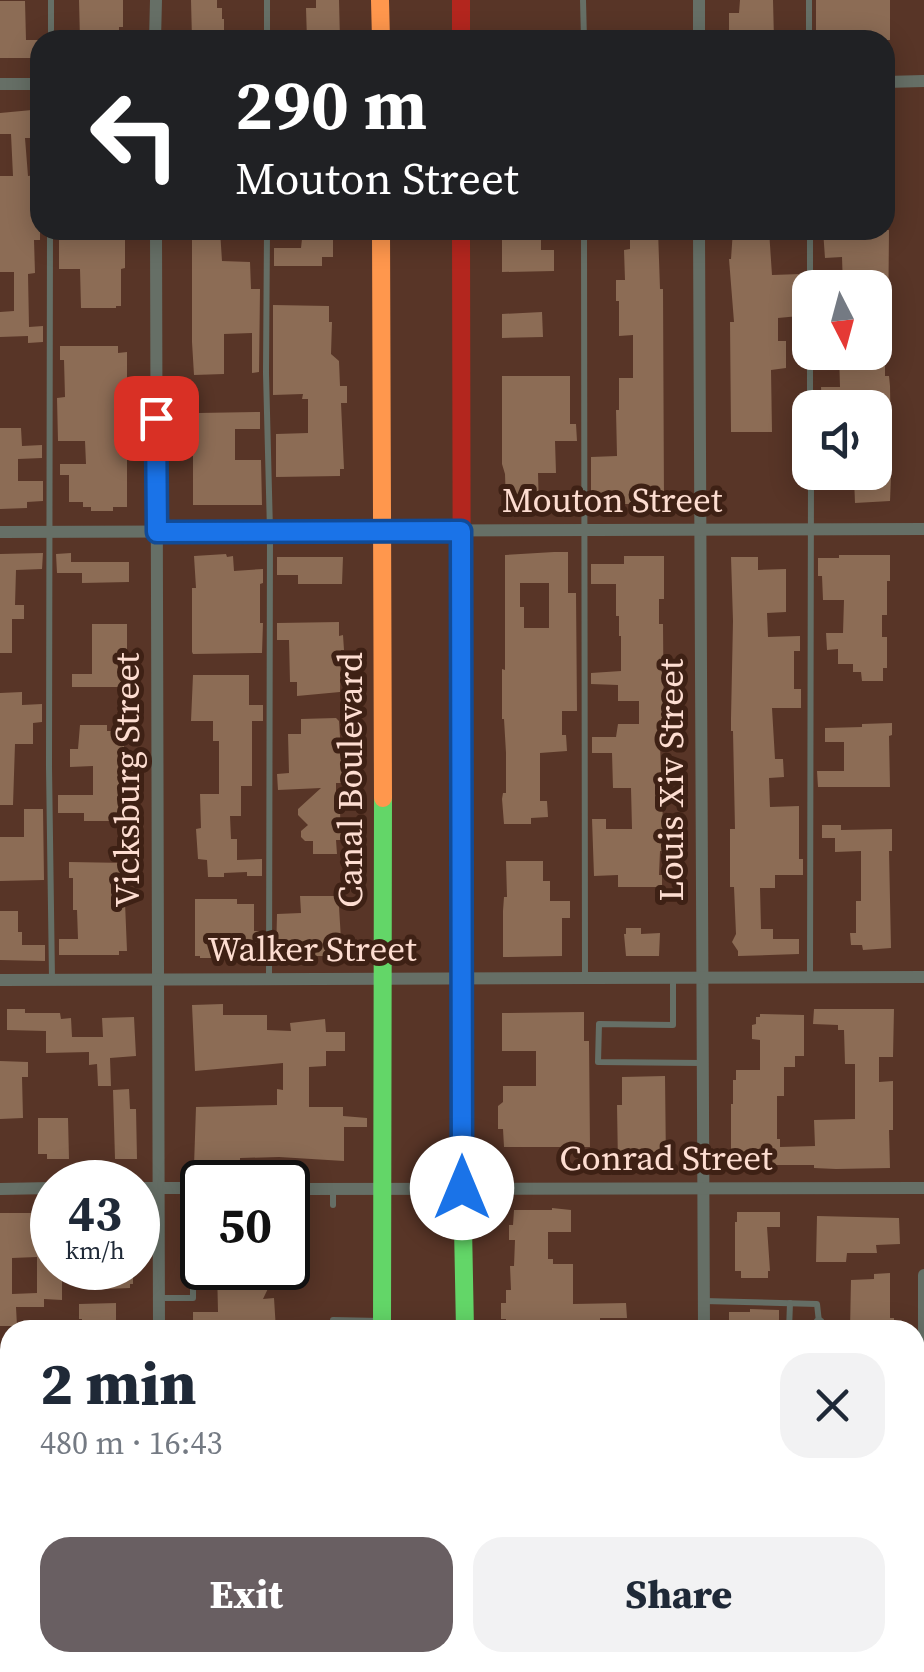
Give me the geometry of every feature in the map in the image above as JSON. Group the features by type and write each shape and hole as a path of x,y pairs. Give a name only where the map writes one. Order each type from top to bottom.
{"main road":[{"path":"380,0 380,30"},
{"path":"460,30 461,0"},
{"name":"Canal Boulevard","path":"381,240 382,1320"},
{"path":"461,240 465,1320"}],"street":[{"path":"155,30 156,0"},
{"path":"699,0 699,30"},
{"path":"895,82 924,82"},
{"path":"0,84 30,84"},
{"name":"Vicksburg Street","path":"156,240 158,1160"},
{"name":"Louis Xiv Street","path":"699,240 704,1320"},
{"name":"Mouton Street","path":"0,532 924,529"},
{"name":"Walker Street","path":"0,980 924,977"},
{"path":"0,1189 30,1188"},
{"name":"Conrad Street","path":"310,1189 924,1188"},
{"path":"924,1276 924,1311"},
{"name":"Vicksburg Street","path":"159,1290 159,1320"}],"lane":[{"path":"50,0 51,30"},
{"path":"266,0 266,30"},
{"path":"584,0 584,30"},
{"path":"809,0 810,30"},
{"path":"50,240 52,980"},
{"path":"267,240 269,980"},
{"path":"584,240 585,978"},
{"path":"810,240 810,270"},
{"path":"810,978 811,490"},
{"path":"672,978 672,1025 599,1024 598,1062 702,1063"},
{"path":"333,1189 333,1205"},
{"path":"159,1298 194,1298 194,1290"},
{"path":"704,1301 817,1304 818,1320"},
{"path":"790,1303 790,1320"}],"building":[{"path":"79,0 123,0 123,27 119,30 80,30"},
{"path":"191,0 217,0 217,8 222,8 224,30 192,30"},
{"path":"316,0 339,0 340,30 307,30 306,8 316,8"},
{"path":"740,0 773,0 774,30 729,30 729,13 739,13"},
{"path":"816,0 890,0 890,30 816,30"},
{"path":"0,1 25,1 30,58 0,58"},
{"path":"30,110 30,138 25,138 35,273 28,274 29,327 43,326 43,342 28,343 28,336 0,337 0,312 14,311 14,272 0,272 0,176 13,176 11,134 0,134 0,113"},
{"path":"59,240 125,240 121,306 81,308 80,269 59,269"},
{"path":"192,240 221,240 222,261 250,262 251,289 260,289 259,372 252,373 252,333 224,334 224,374 194,375"},
{"path":"302,240 333,240 333,257 322,257 322,266 274,266 274,248 301,248"},
{"path":"502,240 541,240 541,250 554,250 554,271 502,272"},
{"path":"630,240 658,240 663,289 664,504 591,504 591,457 617,456 619,378 633,378 633,335 619,336 616,301 616,280 625,280 624,250 630,249"},
{"path":"732,240 770,240 772,275 792,274 792,317 778,318 778,341 786,341 786,368 771,370 772,432 731,432 730,322 734,322 729,259"},
{"path":"824,240 889,240 889,270 842,270 842,257 825,258"},
{"path":"273,305 329,306 331,354 339,361 340,386 347,386 347,403 341,403 344,469 340,469 340,476 276,477 276,434 308,433 308,399 302,399 303,394 273,395"},
{"path":"542,312 543,337 502,338 502,314"},
{"path":"60,346 118,346 118,353 127,352 127,507 91,511 91,507 83,507 83,502 69,502 69,475 60,475 60,464 86,464 85,441 58,441 57,398 65,397"},
{"path":"840,370 885,370 885,376 889,376 890,390 821,390 840,387"},
{"path":"502,376 570,376 570,424 576,424 577,441 555,441 556,473 538,473 539,509 522,510 506,505"},
{"path":"260,412 260,429 235,429 235,460 261,460 262,505 193,505 193,426 198,426 198,413"},
{"path":"0,428 21,428 22,446 42,445 42,458 18,459 18,481 43,481 43,501 27,502 27,508 0,509"},
{"path":"854,490 890,490 890,501 855,503"},
{"path":"568,552 568,593 576,593 577,711 562,711 567,751 540,753 540,801 547,801 548,817 531,818 531,824 504,824 505,555","holes":["520,583 549,583 549,628 524,628"]},
{"path":"43,553 42,569 16,570 15,605 24,605 24,619 12,619 12,653 0,653 0,554"},
{"path":"71,553 71,562 129,562 129,582 82,583 82,573 57,573 56,554"},
{"path":"890,555 887,615 882,615 882,637 887,637 883,681 862,681 861,672 853,672 853,664 838,664 838,649 827,650 826,633 843,633 844,600 823,600 818,558"},
{"path":"194,556 233,556 234,571 263,569 262,653 192,652"},
{"path":"624,556 664,556 664,599 659,599 659,624 663,624 664,745 660,745 664,851 660,851 659,875 662,887 618,887 618,875 594,876 592,819 606,819 606,829 632,829 631,788 613,788 612,753 592,753 592,737 616,737 618,724 639,724 639,701 618,701 618,685 591,684 591,673 621,671 621,636 616,616 616,584 591,584 591,564 624,564"},
{"path":"277,557 343,557 342,584 298,584 298,575 277,575"},
{"path":"731,557 758,557 758,570 786,569 786,612 767,613 768,637 800,636 800,651 794,651 794,689 801,689 801,708 772,708 775,759 783,759 784,777 769,778 770,807 799,806 799,859 803,859 803,875 775,875 775,888 760,888 761,929 773,929 773,939 799,939 799,954 738,956 732,942 736,934 734,887 730,887 730,829 735,829"},
{"path":"339,622 344,650 340,692 297,696 297,682 290,682 289,640 277,640 277,623"},
{"path":"92,624 127,624 130,687 72,687 72,674 92,674"},
{"path":"193,675 249,675 249,705 263,705 263,721 252,721 252,786 241,786 241,816 230,816 231,839 237,839 237,860 262,859 262,876 247,876 247,872 208,877 207,860 198,859 200,794 219,794 219,741 213,741 213,721 191,721"},
{"path":"22,692 22,705 42,704 42,722 33,723 33,744 15,744 13,805 0,805 0,693"},
{"path":"336,718 343,783 336,783 341,840 336,840 337,854 313,854 313,841 301,837 301,831 308,825 298,815 298,809 321,788 278,790 277,774 289,773 288,734 301,734 301,719"},
{"path":"892,723 890,787 818,787 817,771 844,771 844,742 825,742 825,728"},
{"path":"80,725 107,725 107,731 125,731 122,778 126,778 128,814 124,814 124,821 84,821 84,813 58,813 58,795 93,795 93,766 70,767 70,749 78,749"},
{"path":"24,809 43,809 44,880 0,881 0,837 24,837"},
{"path":"822,825 841,825 841,830 892,829 891,948 863,950 862,945 851,945 850,933 856,933 856,901 861,901 861,851 835,852 835,838 822,838"},
{"path":"506,861 543,861 543,881 550,881 550,901 570,901 570,918 562,918 562,956 503,957"},
{"path":"69,862 128,863 127,951 119,951 119,955 59,955 59,939 78,939"},
{"path":"300,896 340,896 342,956 276,956 277,914 301,913"},
{"path":"195,899 237,899 237,904 254,904 254,931 262,931 262,952 238,952 235,958 195,956"},
{"path":"0,911 18,911 22,945 45,945 45,961 0,960"},
{"path":"626,928 641,928 641,934 660,933 659,956 626,956"},
{"path":"223,1004 223,1015 267,1015 267,1030 291,1031 290,1023 325,1019 326,1032 345,1032 345,1051 326,1051 326,1066 309,1067 309,1107 343,1107 343,1116 367,1118 367,1127 344,1127 344,1161 279,1157 194,1160 196,1107 277,1105 277,1089 283,1090 283,1063 195,1071 192,1005"},
{"path":"7,1009 60,1013 61,1019 71,1018 72,1037 103,1037 102,1018 134,1017 136,1056 110,1058 111,1086 98,1086 97,1064 89,1065 89,1052 46,1053 46,1031 7,1030"},
{"path":"814,1009 894,1009 893,1057 879,1057 879,1082 893,1081 890,1168 736,1165 736,1152 731,1152 733,1080 736,1070 760,1070 760,1040 752,1039 752,1025 760,1014 804,1015 804,1056 795,1056 795,1067 784,1067 784,1096 777,1096 780,1147 815,1146 814,1120 855,1119 855,1064 845,1064 844,1030 838,1030 838,1025 813,1024"},
{"path":"584,1012 584,1041 589,1041 590,1147 504,1147 503,1129 498,1129 503,1086 536,1086 536,1051 502,1051 502,1013"},
{"path":"0,1061 28,1062 28,1077 22,1077 23,1118 0,1119"},
{"path":"665,1076 666,1164 618,1165 617,1105 622,1105 622,1077"},
{"path":"129,1089 130,1109 136,1109 137,1159 115,1159 113,1090"},
{"path":"38,1118 68,1118 69,1159 47,1159 47,1154 38,1154"},
{"path":"514,1210 571,1210 571,1232 548,1232 548,1259 553,1259 553,1264 573,1264 573,1304 626,1303 627,1318 501,1319 501,1303 506,1303 506,1290 511,1290 510,1266 514,1266 515,1240 509,1240 509,1225 513,1225"},
{"path":"737,1212 780,1212 780,1227 767,1227 768,1278 741,1278 741,1271 735,1271"},
{"path":"0,1213 30,1213 30,1257 12,1258 12,1294 62,1290 62,1300 44,1299 44,1307 16,1307 17,1320 0,1320"},
{"path":"817,1216 899,1218 900,1244 876,1245 877,1253 847,1253 846,1262 816,1262"},
{"path":"890,1273 890,1318 894,1320 850,1320 851,1280 874,1279 874,1274"},
{"path":"218,1290 267,1290 263,1299 274,1298 275,1320 193,1320 193,1312 218,1312"},
{"path":"116,1303 116,1320 79,1319 79,1304"},
{"path":"779,1310 779,1320 729,1320 729,1312"}],"traffic: fast":[{"path":"462,727 465,1320"},
{"path":"382,1320 383,798"}],"traffic: slow":[{"path":"380,0 381,30"},
{"path":"381,240 383,798"}],"traffic: jam":[{"path":"461,0 461,30"},
{"path":"461,240 462,727"}],"route":[{"path":"156,418 157,532 461,531 462,1188"}]}
